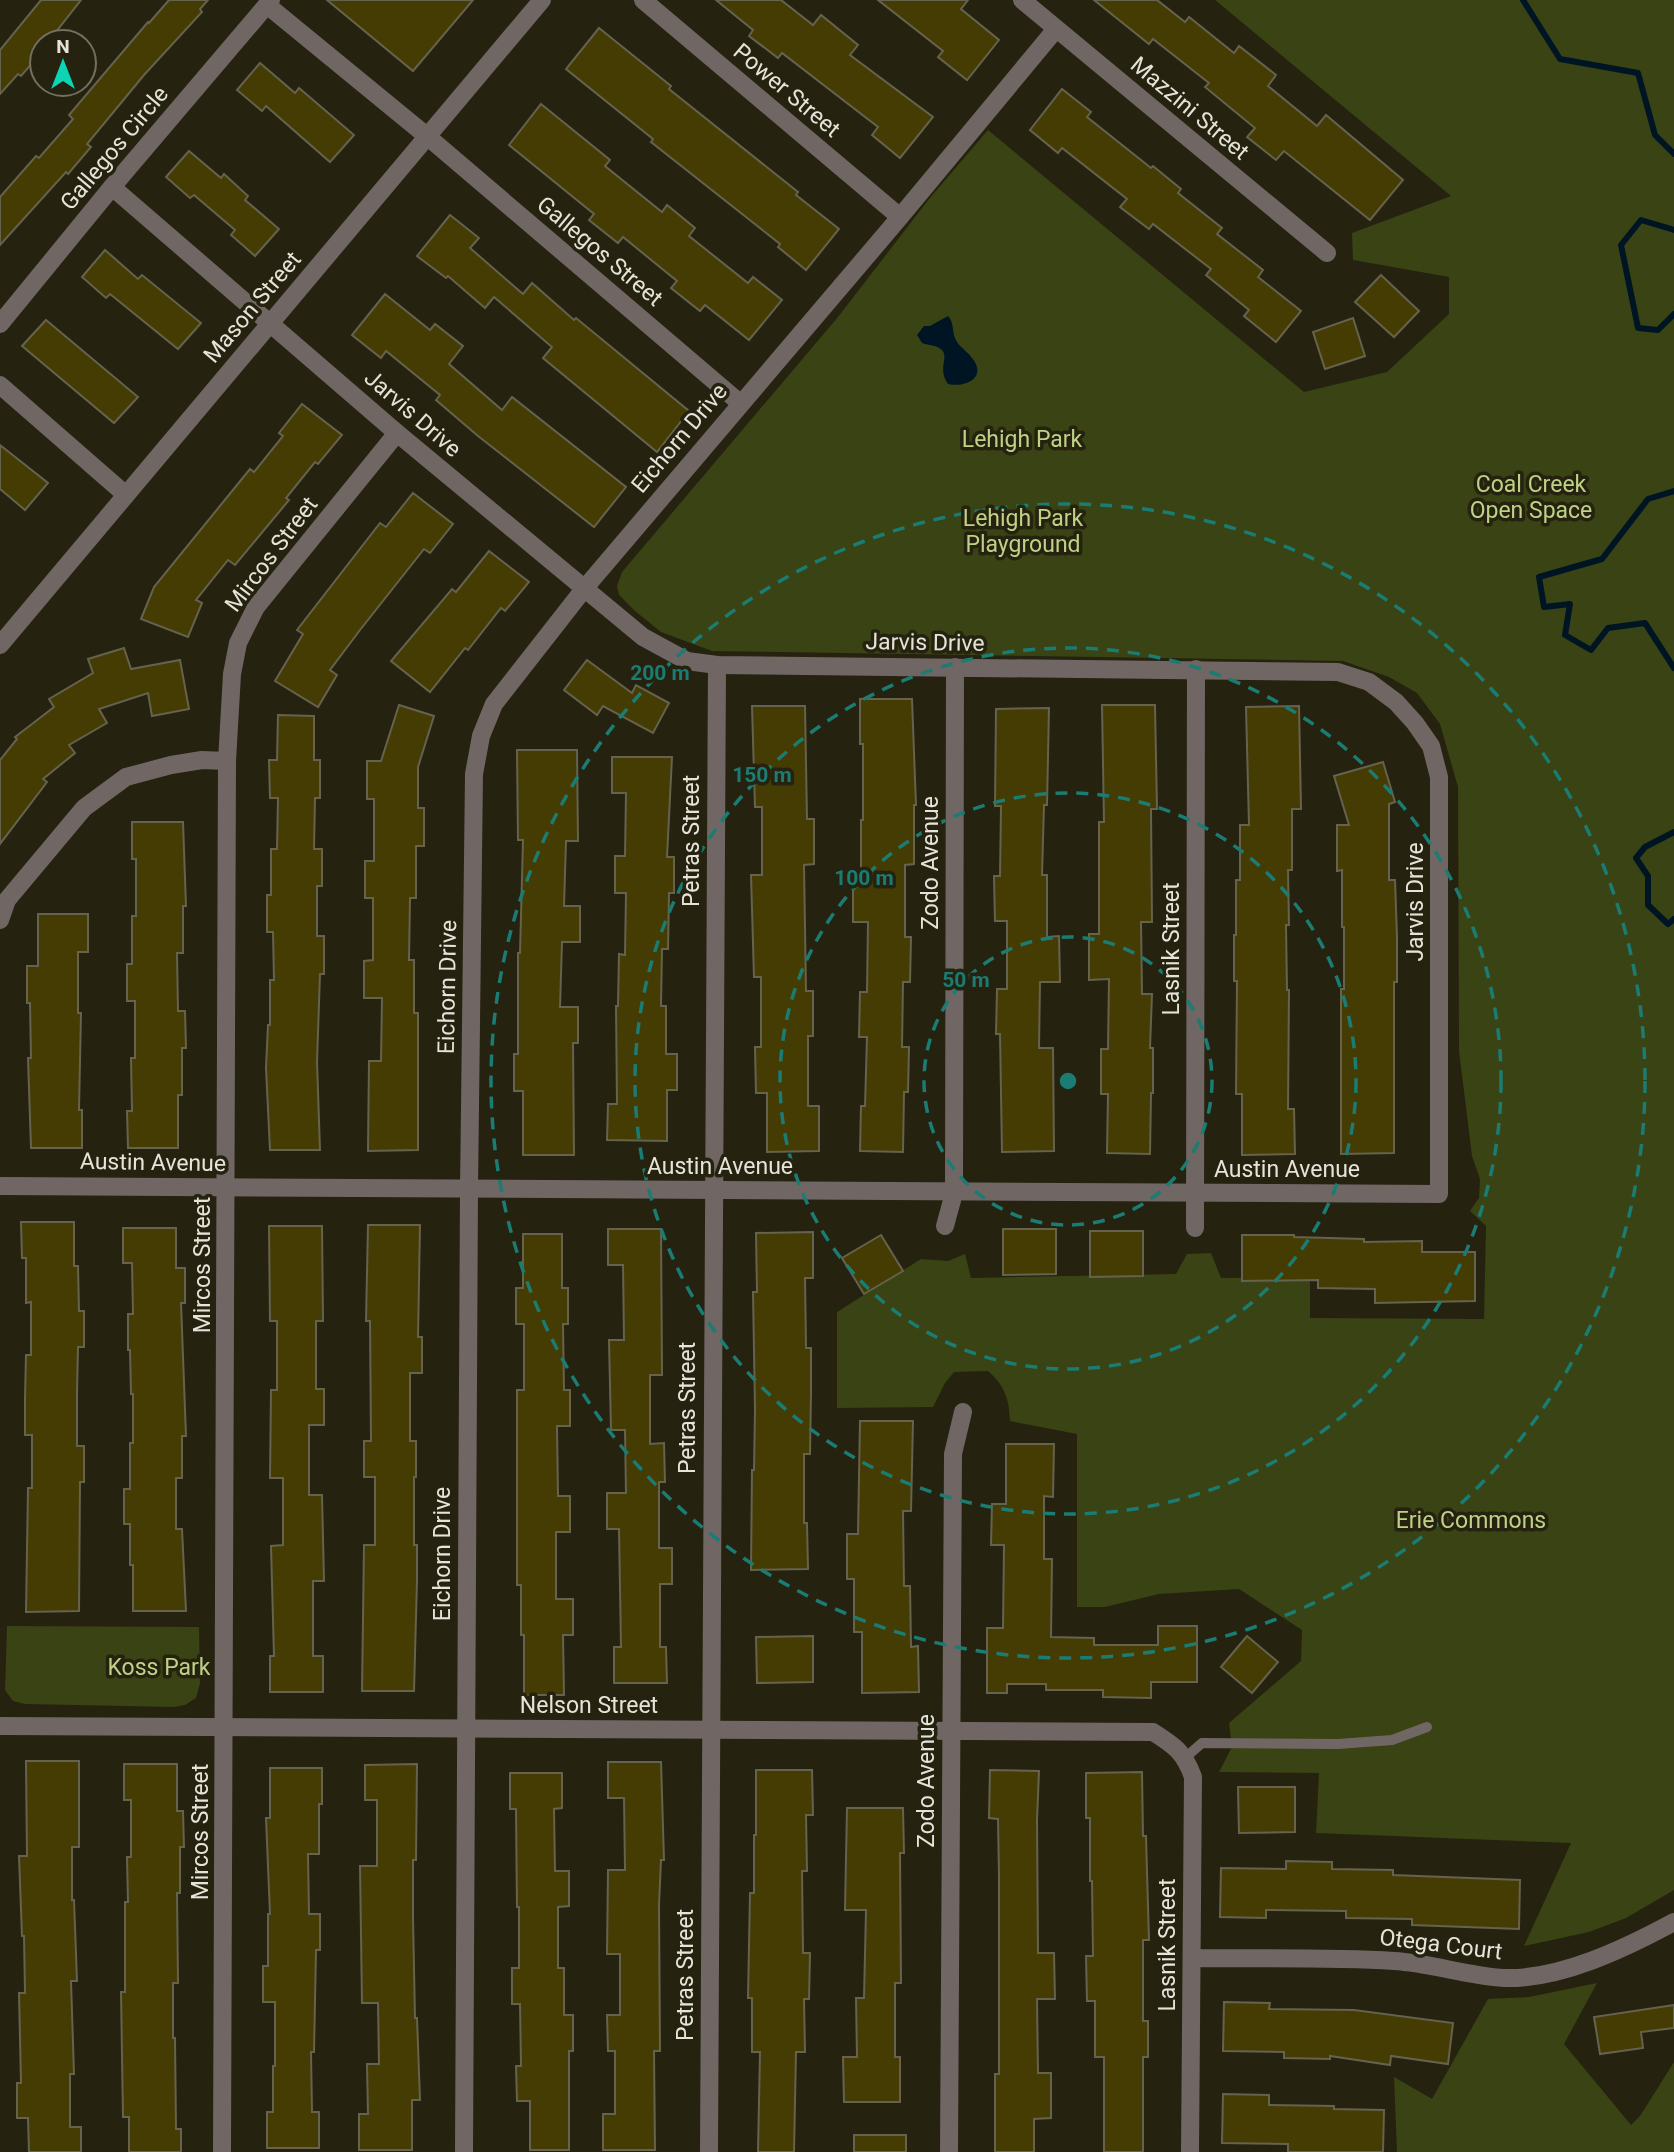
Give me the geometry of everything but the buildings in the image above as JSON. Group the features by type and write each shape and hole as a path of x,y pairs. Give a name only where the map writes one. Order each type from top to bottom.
{"street":[{"name":"Mason Street","path":"0,645 542,0"},
{"name":"Power Street","path":"643,0 900,217"},
{"name":"Mazzini Street","path":"1022,0 1327,253"},
{"name":"Gallegos Circle","path":"0,324 269,2 428,137"},
{"name":"Eichorn Drive","path":"464,2152 469,1190 474,774 481,736 494,704 584,589 1056,29"},
{"name":"Gallegos Street","path":"428,137 740,403"},
{"name":"Jarvis Drive","path":"112,187 397,433 584,589 643,637 687,661 717,665 1338,672 1369,682 1396,702 1431,746 1439,777 1439,1194"},
{"path":"0,385 126,495"},
{"name":"Mircos Street","path":"222,2152 227,761 232,674 238,643 256,607 397,433"},
{"name":"Petras Street","path":"709,2152 717,665"},
{"name":"Zodo Avenue","path":"945,1226 954,1193 955,667"},
{"name":"Lasnik Street","path":"1195,1228 1196,669"},
{"path":"0,920 7,900 84,808 126,777 201,760 227,761"},
{"name":"Austin Avenue","path":"0,1186 1439,1194"},
{"name":"Zodo Avenue","path":"949,2152 953,1454 963,1412"},
{"name":"Nelson Street","path":"0,1726 1153,1732 1180,1751"},
{"name":"Lasnik Street","path":"1180,1751 1193,1777 1190,2152"},
{"name":"Otega Court","path":"1192,1958 1399,1962 1506,1978 1551,1972 1625,1948 1674,1922"}],"lane":[{"path":"1180,1751 1202,1744 1339,1744 1392,1740 1427,1727"}],"green space":[{"path":"1215,0 1674,0 1674,1890 1626,1918 1589,1932 1524,1946 1571,1843 1316,1833 1319,1773 1219,1772 1232,1747 1229,1723 1301,1661 1302,1630 1239,1589 1159,1594 1105,1607 1077,1607 1077,1434 1010,1421 1005,1393 988,1371 954,1372 933,1407 837,1408 837,1312 921,1259 948,1261 965,1254 971,1278 1176,1274 1187,1254 1211,1253 1221,1278 1310,1277 1310,1318 1484,1319 1486,1226 1470,1211 1479,1198 1480,1179 1472,1156 1459,1051 1458,787 1440,724 1417,693 1389,677 1343,661 712,651 661,632 619,595 617,586 622,572 838,317 929,199 988,130 1304,392 1387,372 1449,314 1449,277 1353,260 1352,233 1451,196"},
{"name":"Koss Park","path":"7,1626 199,1627 200,1683 196,1698 185,1705 174,1707 25,1704 13,1701 5,1690"},
{"path":"1597,1983 1564,2044 1631,2125 1640,2116 1674,2062 1674,2152 1397,2152 1394,2077 1432,2099 1488,1999 1529,1997"}],"water":[{"path":"948,316 957,342 976,365 976,376 967,383 948,384 943,372 943,351 922,343 917,335 924,326 930,326"}],"waterway":[{"path":"1523,0 1560,59 1638,73 1655,135 1674,154"},
{"path":"1674,230 1641,220 1621,245 1638,328 1658,330 1674,314"},
{"path":"1674,491 1648,499 1602,559 1539,577 1544,607 1570,604 1565,635 1591,650 1608,628 1645,623 1674,668"},
{"path":"1674,832 1645,847 1636,858 1648,876 1648,905 1668,924 1674,919"}],"park label":[{"name":"Lehigh Park","path":"1022,439"},
{"name":"Coal Creek Open Space","path":"1531,497"},
{"name":"Lehigh Park Playground","path":"1023,531"},
{"name":"Erie Commons","path":"1471,1520"}]}
